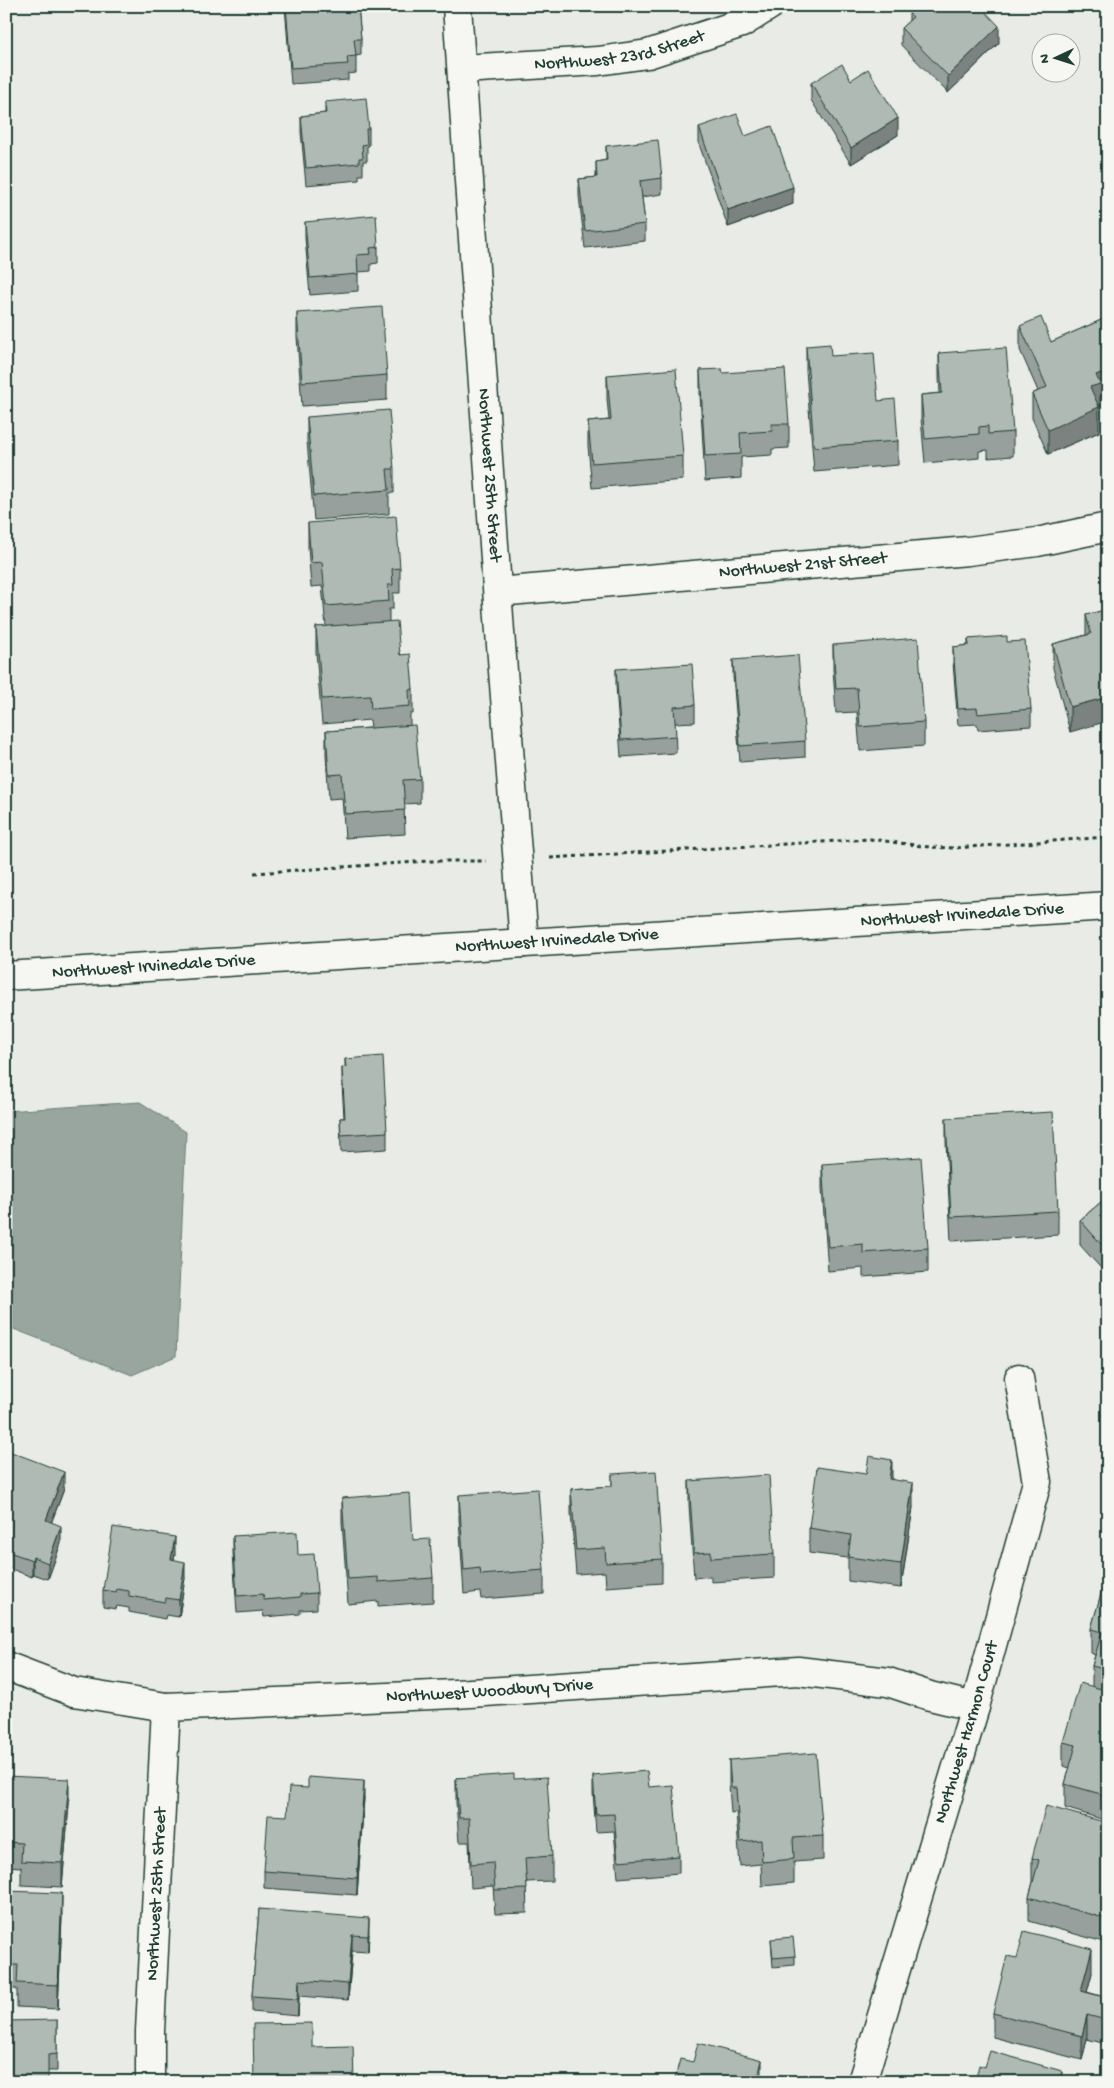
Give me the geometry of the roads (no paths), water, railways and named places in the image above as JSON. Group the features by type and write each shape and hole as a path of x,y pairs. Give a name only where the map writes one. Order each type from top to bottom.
{"street":[{"name":"Northwest 25th Street","path":"457,6 524,943"},
{"name":"Northwest 23rd Street","path":"462,69 598,60 648,54 742,23 769,6"},
{"name":"Northwest 21st Street","path":"498,592 968,551 1038,542 1108,527"},
{"name":"Northwest Irvinedale Drive","path":"6,976 1108,906"},
{"name":"Northwest Harmon Court","path":"862,2082 975,1707 1037,1482 1019,1378"},
{"name":"Northwest Woodbury Drive","path":"6,1666 74,1692 166,1706 455,1694 798,1671 888,1682 930,1696 975,1707"},
{"name":"Northwest 25th Street","path":"150,2082 150,2031 166,1706"}]}
